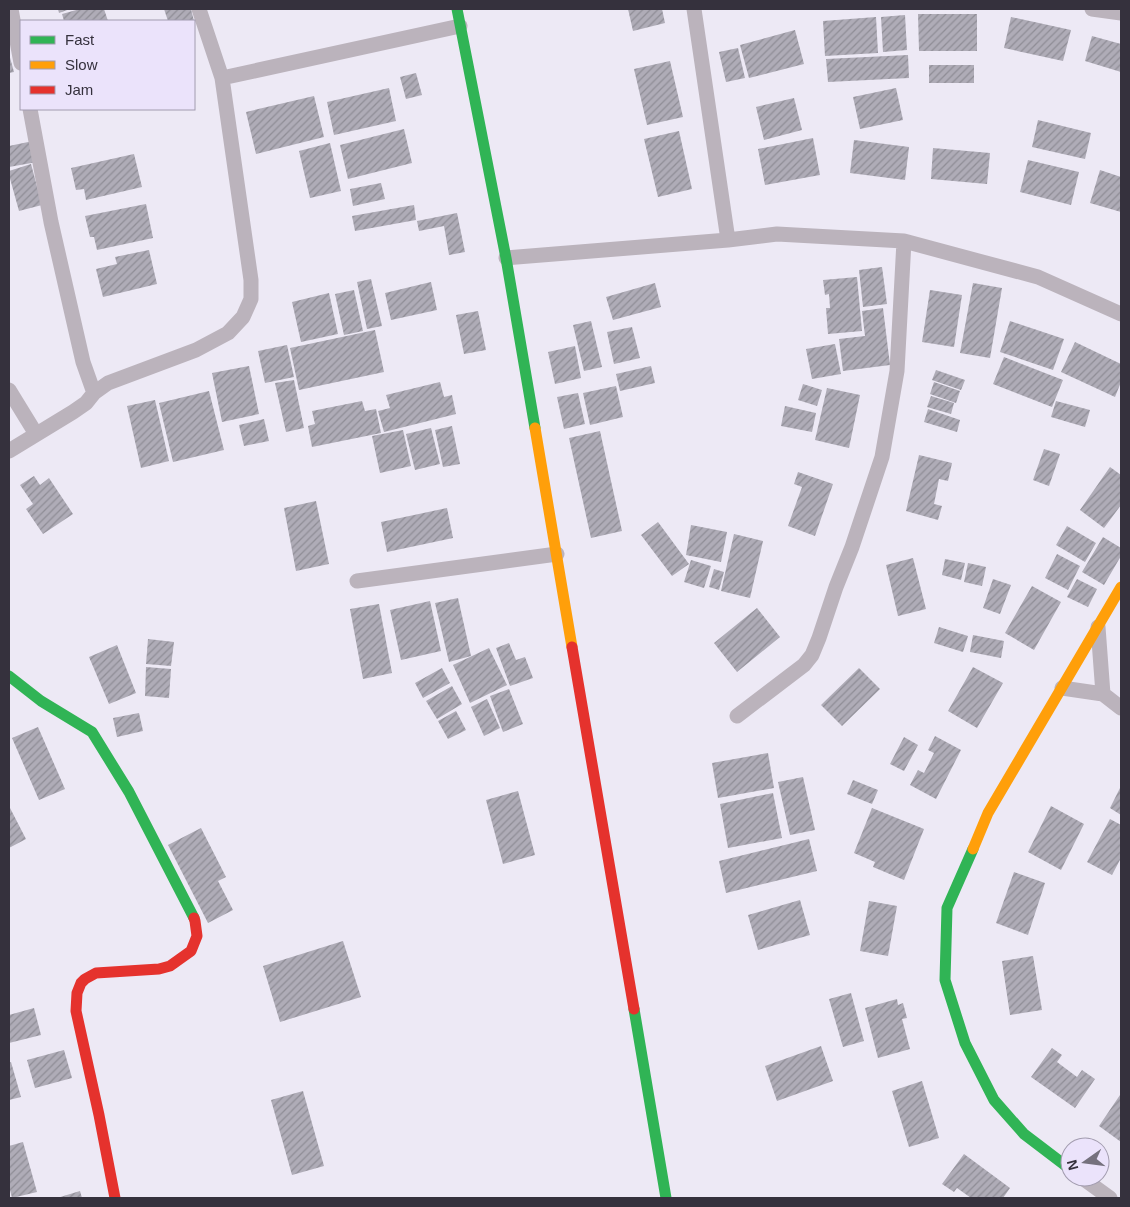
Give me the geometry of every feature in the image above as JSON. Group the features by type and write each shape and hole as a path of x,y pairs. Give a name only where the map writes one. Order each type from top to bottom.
{"street":[{"path":"11,9 20,58"},
{"path":"9,451 73,412 108,383 196,350 228,333 243,317 251,300 251,280 222,78 199,9"},
{"path":"456,9 506,258 666,1198"},
{"path":"694,9 728,240"},
{"path":"1092,9 1120,11"},
{"path":"222,78 460,26"},
{"path":"30,110 55,241 83,362 94,393"},
{"path":"506,258 728,240 777,234 904,241 1038,277 1121,313"},
{"path":"737,716 804,665 812,655 852,547 882,457 897,371 904,241"},
{"path":"9,390 36,434"},
{"path":"357,581 557,554"},
{"path":"1060,1161 1024,1134 994,1100 965,1042 945,980 947,908 988,813 1121,587"},
{"path":"1098,627 1102,694"},
{"path":"9,676 41,701 92,732 129,792 195,921 197,936 192,950 170,966 159,969 96,972 86,976 79,986 76,1011 115,1198"},
{"path":"1062,688 1102,694 1121,708"},
{"path":"1095,1187 1110,1198"}],"building":[{"path":"58,9 70,9 59,13"},
{"path":"80,9 104,9 108,20 64,20 62,14"},
{"path":"164,9 191,9 194,20 168,20"},
{"path":"628,9 662,9 665,23 633,31"},
{"path":"918,14 977,14 977,51 919,51"},
{"path":"905,15 907,50 883,52 881,17"},
{"path":"876,17 878,53 825,56 823,21"},
{"path":"1011,17 1071,30 1063,61 1004,48"},
{"path":"795,30 804,64 749,78 740,45"},
{"path":"1092,36 1121,44 1121,72 1085,61"},
{"path":"738,48 745,78 726,82 719,52"},
{"path":"9,54 14,72 9,73"},
{"path":"908,55 909,78 828,82 826,59"},
{"path":"670,61 683,117 647,125 634,69"},
{"path":"929,65 974,65 974,83 929,83"},
{"path":"416,73 422,95 406,99 400,77"},
{"path":"389,88 396,121 334,135 327,102"},
{"path":"896,88 903,120 860,129 853,97"},
{"path":"314,96 324,137 256,154 246,112"},
{"path":"794,98 802,130 764,140 756,107"},
{"path":"1038,120 1091,133 1085,159 1032,147"},
{"path":"404,129 412,163 348,179 340,145"},
{"path":"679,131 692,189 658,197 644,139"},
{"path":"813,138 820,175 765,185 758,149"},
{"path":"854,140 909,147 905,180 850,173"},
{"path":"33,141 37,162 9,167 9,146"},
{"path":"330,143 341,191 310,198 299,151"},
{"path":"933,148 990,153 987,184 931,179"},
{"path":"134,154 142,187 86,200 84,189 76,190 71,168"},
{"path":"1028,160 1079,172 1071,205 1020,192"},
{"path":"31,164 42,205 19,211 9,171"},
{"path":"1100,170 1121,177 1121,212 1090,203"},
{"path":"381,183 385,199 353,206 350,189"},
{"path":"146,204 153,238 97,250 94,237 90,237 85,216"},
{"path":"414,205 416,220 355,231 352,216"},
{"path":"457,213 465,252 449,255 444,226 419,231 417,221"},
{"path":"149,250 157,284 103,297 96,269 117,264 115,257"},
{"path":"882,267 887,304 863,307 859,270"},
{"path":"857,277 862,331 828,334 826,308 830,308 829,294 825,295 823,280"},
{"path":"371,279 382,326 367,329 357,282"},
{"path":"431,282 437,310 391,320 385,293"},
{"path":"655,283 661,307 613,320 606,297"},
{"path":"973,283 1002,288 990,358 960,353"},
{"path":"354,290 363,331 344,335 335,294"},
{"path":"930,290 962,295 954,347 922,342"},
{"path":"329,293 338,334 301,342 292,302"},
{"path":"883,308 890,365 843,371 839,339 865,336 862,311"},
{"path":"478,311 486,350 464,354 456,315"},
{"path":"591,321 602,367 584,371 573,325"},
{"path":"1010,321 1064,339 1053,370 1000,352"},
{"path":"632,327 640,358 614,364 607,332"},
{"path":"375,330 384,372 299,390 290,348"},
{"path":"1075,342 1121,364 1121,382 1115,397 1061,372"},
{"path":"835,344 841,374 812,379 806,349"},
{"path":"287,345 294,377 265,383 258,351"},
{"path":"575,346 581,378 555,384 548,352"},
{"path":"1004,357 1063,380 1052,407 993,384"},
{"path":"249,366 259,414 222,422 212,373"},
{"path":"651,366 655,383 620,391 616,374"},
{"path":"936,370 965,380 961,390 932,380"},
{"path":"294,380 304,428 286,432 275,383"},
{"path":"440,382 444,397 452,395 456,414 384,432 378,411 390,408 386,395"},
{"path":"934,382 960,391 956,403 930,394"},
{"path":"803,384 822,390 817,406 798,400"},
{"path":"616,386 623,417 590,425 583,393"},
{"path":"827,388 860,395 849,448 815,440"},
{"path":"209,391 224,450 173,462 159,403"},
{"path":"578,393 585,424 564,429 557,397"},
{"path":"931,396 954,403 951,414 927,407"},
{"path":"155,400 169,461 141,468 127,406"},
{"path":"362,401 365,411 376,409 381,433 312,447 308,426 315,424 312,411"},
{"path":"1056,401 1090,410 1085,427 1051,417"},
{"path":"785,406 816,413 812,432 781,426"},
{"path":"928,409 960,420 957,432 924,422"},
{"path":"264,419 269,441 244,446 239,425"},
{"path":"452,426 460,464 443,467 435,430"},
{"path":"431,428 440,464 415,470 406,434"},
{"path":"403,430 411,466 380,473 372,436"},
{"path":"600,431 622,531 591,538 569,438"},
{"path":"1044,449 1060,454 1049,486 1033,480"},
{"path":"919,455 952,463 948,481 939,479 934,504 942,506 938,520 906,511"},
{"path":"1110,467 1121,475 1121,505 1104,528 1080,510"},
{"path":"798,472 833,484 815,536 788,526 802,487 794,484"},
{"path":"34,476 40,485 49,478 73,514 43,534 26,509 33,504 20,485"},
{"path":"316,501 329,564 296,571 284,508"},
{"path":"447,508 453,538 387,552 381,522"},
{"path":"658,522 689,564 672,576 641,535"},
{"path":"691,525 727,532 721,562 686,555"},
{"path":"1067,526 1096,543 1085,562 1056,545"},
{"path":"734,534 763,541 750,598 721,591"},
{"path":"1103,537 1121,548 1121,556 1104,585 1082,572"},
{"path":"1057,554 1080,566 1068,590 1045,578"},
{"path":"913,558 926,609 898,616 886,565"},
{"path":"945,559 965,563 961,580 942,575"},
{"path":"691,560 711,566 704,588 684,582"},
{"path":"968,563 986,567 982,586 964,582"},
{"path":"714,569 724,572 719,590 709,587"},
{"path":"993,579 1011,585 1000,614 983,608"},
{"path":"1077,579 1097,589 1088,607 1067,597"},
{"path":"1032,586 1061,602 1034,650 1005,633"},
{"path":"458,598 471,656 449,662 435,603"},
{"path":"430,601 441,651 401,660 390,610"},
{"path":"379,604 392,673 363,679 350,609"},
{"path":"757,608 780,637 737,672 714,643"},
{"path":"939,627 968,636 963,652 934,643"},
{"path":"973,635 1004,641 1001,658 970,652"},
{"path":"148,639 174,642 171,666 146,664"},
{"path":"509,643 516,660 525,657 533,678 510,686 496,648"},
{"path":"117,645 136,693 109,704 89,657"},
{"path":"489,648 507,685 470,703 453,665"},
{"path":"146,667 171,669 169,698 145,696"},
{"path":"973,667 1003,683 977,728 948,711"},
{"path":"442,668 450,683 423,698 415,683"},
{"path":"859,668 880,689 842,726 821,705"},
{"path":"452,686 462,704 437,719 426,701"},
{"path":"509,689 523,724 503,732 490,696"},
{"path":"487,699 500,728 484,736 471,707"},
{"path":"456,711 466,730 448,739 438,721"},
{"path":"139,713 143,731 117,737 113,718"},
{"path":"38,727 65,789 39,800 12,738"},
{"path":"935,736 961,750 936,799 910,785 918,770 924,773 934,753 928,750"},
{"path":"904,737 918,745 904,771 890,764"},
{"path":"768,753 774,788 718,798 712,763"},
{"path":"803,777 815,830 790,835 778,782"},
{"path":"853,780 878,790 872,804 847,794"},
{"path":"1121,786 1121,815 1110,808"},
{"path":"518,791 535,855 503,864 486,800"},
{"path":"773,793 782,838 728,848 720,804"},
{"path":"9,806 26,839 9,848"},
{"path":"1051,806 1084,824 1061,870 1028,852"},
{"path":"872,808 924,829 904,880 873,867 875,862 854,853"},
{"path":"1110,819 1121,825 1121,858 1112,875 1087,862"},
{"path":"201,828 226,877 218,881 233,910 208,923 168,845"},
{"path":"809,839 817,871 726,893 719,861"},
{"path":"1014,872 1045,883 1028,935 996,923"},
{"path":"800,900 810,935 758,950 748,915"},
{"path":"869,901 897,906 888,956 860,951"},
{"path":"343,941 361,997 280,1022 263,966"},
{"path":"1033,956 1042,1010 1010,1015 1002,961"},
{"path":"851,993 864,1041 843,1047 829,999"},
{"path":"897,999 898,1005 903,1003 907,1018 902,1019 910,1049 878,1058 865,1008"},
{"path":"34,1008 41,1035 9,1043 9,1015"},
{"path":"821,1046 833,1081 777,1101 765,1066"},
{"path":"1052,1048 1062,1055 1057,1062 1077,1077 1082,1070 1095,1079 1075,1108 1031,1077"},
{"path":"64,1050 72,1078 35,1088 27,1060"},
{"path":"11,1062 21,1097 9,1100 9,1063"},
{"path":"922,1081 939,1138 909,1147 892,1091"},
{"path":"303,1091 324,1166 292,1175 271,1100"},
{"path":"1121,1096 1121,1142 1099,1126"},
{"path":"23,1142 37,1192 12,1198 9,1186 9,1146"},
{"path":"964,1154 1010,1188 1003,1198 971,1198 957,1188 954,1192 942,1184"},
{"path":"80,1191 82,1198 57,1198"}],"traffic: fast":[{"path":"457,9 506,258 535,428"},
{"path":"9,676 41,701 92,732 129,792 194,918"},
{"path":"973,849 947,908 945,980 965,1043 994,1100 1024,1134 1060,1161"},
{"path":"634,1009 666,1198"}],"traffic: slow":[{"path":"535,428 572,647"},
{"path":"973,849 988,813 1121,587"}],"traffic: jam":[{"path":"572,647 634,1009"},
{"path":"115,1198 76,1011 77,993 81,983 96,973 159,969 170,966 191,951 197,936 194,918"}]}
